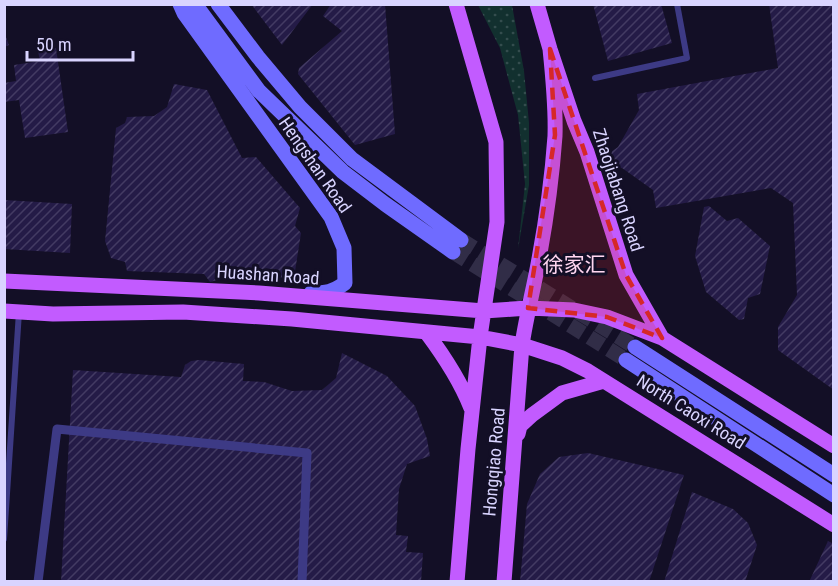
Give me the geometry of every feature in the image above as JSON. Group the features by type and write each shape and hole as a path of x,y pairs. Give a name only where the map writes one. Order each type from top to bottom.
{"main road":[{"name":"Hengshan Road","path":"180,4 184,13 331,217 344,248 345,283 338,288 328,292 259,292"},
{"name":"Hengshan Road","path":"195,4 260,91 343,172 385,204 457,246 352,159 300,107 258,57 219,4"},
{"path":"456,4 496,142 497,222 480,337"},
{"name":"Zhaojiabang Road","path":"537,4 626,275 662,338"},
{"name":"Zhaojiabang Road","path":"522,345 540,253 555,135 550,49"},
{"name":"Huashan Road","path":"4,281 259,292 484,311 528,308"},
{"path":"528,308 574,310 607,317 662,338 834,446"},
{"path":"12,311 53,314 183,312 292,319 480,337 522,345"},
{"name":"Hongqiao Road","path":"426,332 451,367 464,390 472,411"},
{"name":"Hongqiao Road","path":"457,582 480,337"},
{"name":"North Caoxi Road","path":"522,345 562,358 588,371 834,525"},
{"name":"Hongqiao Road","path":"504,582 522,345"},
{"path":"635,347 834,475"},
{"path":"626,360 834,495"},
{"path":"515,447 520,426 548,401 562,393 604,381"}],"street":[{"path":"38,582 57,429 307,453 302,582"}],"lane":[{"path":"595,78 687,58 677,4"},
{"path":"4,539 12,311"}],"highlighted area":[{"path":"550,49 626,275 662,338 607,317 528,308 555,135"}],"green space":[{"path":"478,5 512,5 524,71 529,123 529,185 518,249 525,184 518,115 500,48"}],"building":[{"path":"251,4 313,4 282,45"},
{"path":"331,4 385,4 395,134 355,145 298,74 299,68 342,31 323,16"},
{"path":"593,4 661,4 672,43 608,61"},
{"path":"769,4 834,4 834,390 778,350 778,327 797,295 793,203 771,188 656,208 653,190 622,168 615,167 610,161 611,152 618,147 639,110 637,94 778,68"},
{"path":"4,32 9,45 4,47"},
{"path":"56,48 68,132 25,138 19,100 4,102 4,83 16,81 14,65 40,61 38,51"},
{"path":"174,84 207,90 242,158 256,157 300,208 295,226 301,233 294,278 225,276 210,282 204,274 127,271 125,262 111,258 105,241 116,128 125,123 127,117 154,116 167,107"},
{"path":"4,200 72,204 70,253 4,249"},
{"path":"709,206 727,221 738,218 770,246 760,294 748,298 744,319 739,320 706,292 695,256 704,207"},
{"path":"342,353 387,376 415,406 427,439 430,456 407,464 399,489 396,535 408,536 406,552 423,553 421,582 61,582 73,370 181,377 185,365 199,360 244,364 243,381 264,382 292,391 322,390 336,378"},
{"path":"588,453 684,475 649,582 520,582 527,504 540,474 559,457"},
{"path":"692,492 733,509 748,523 757,545 745,582 664,582"},
{"path":"828,541 834,544 834,582 809,582"}],"tunnel":[{"path":"461,240 635,347"},
{"path":"453,252 626,360"}],"district":[{"name":"徐家汇","path":"574,265"}]}
